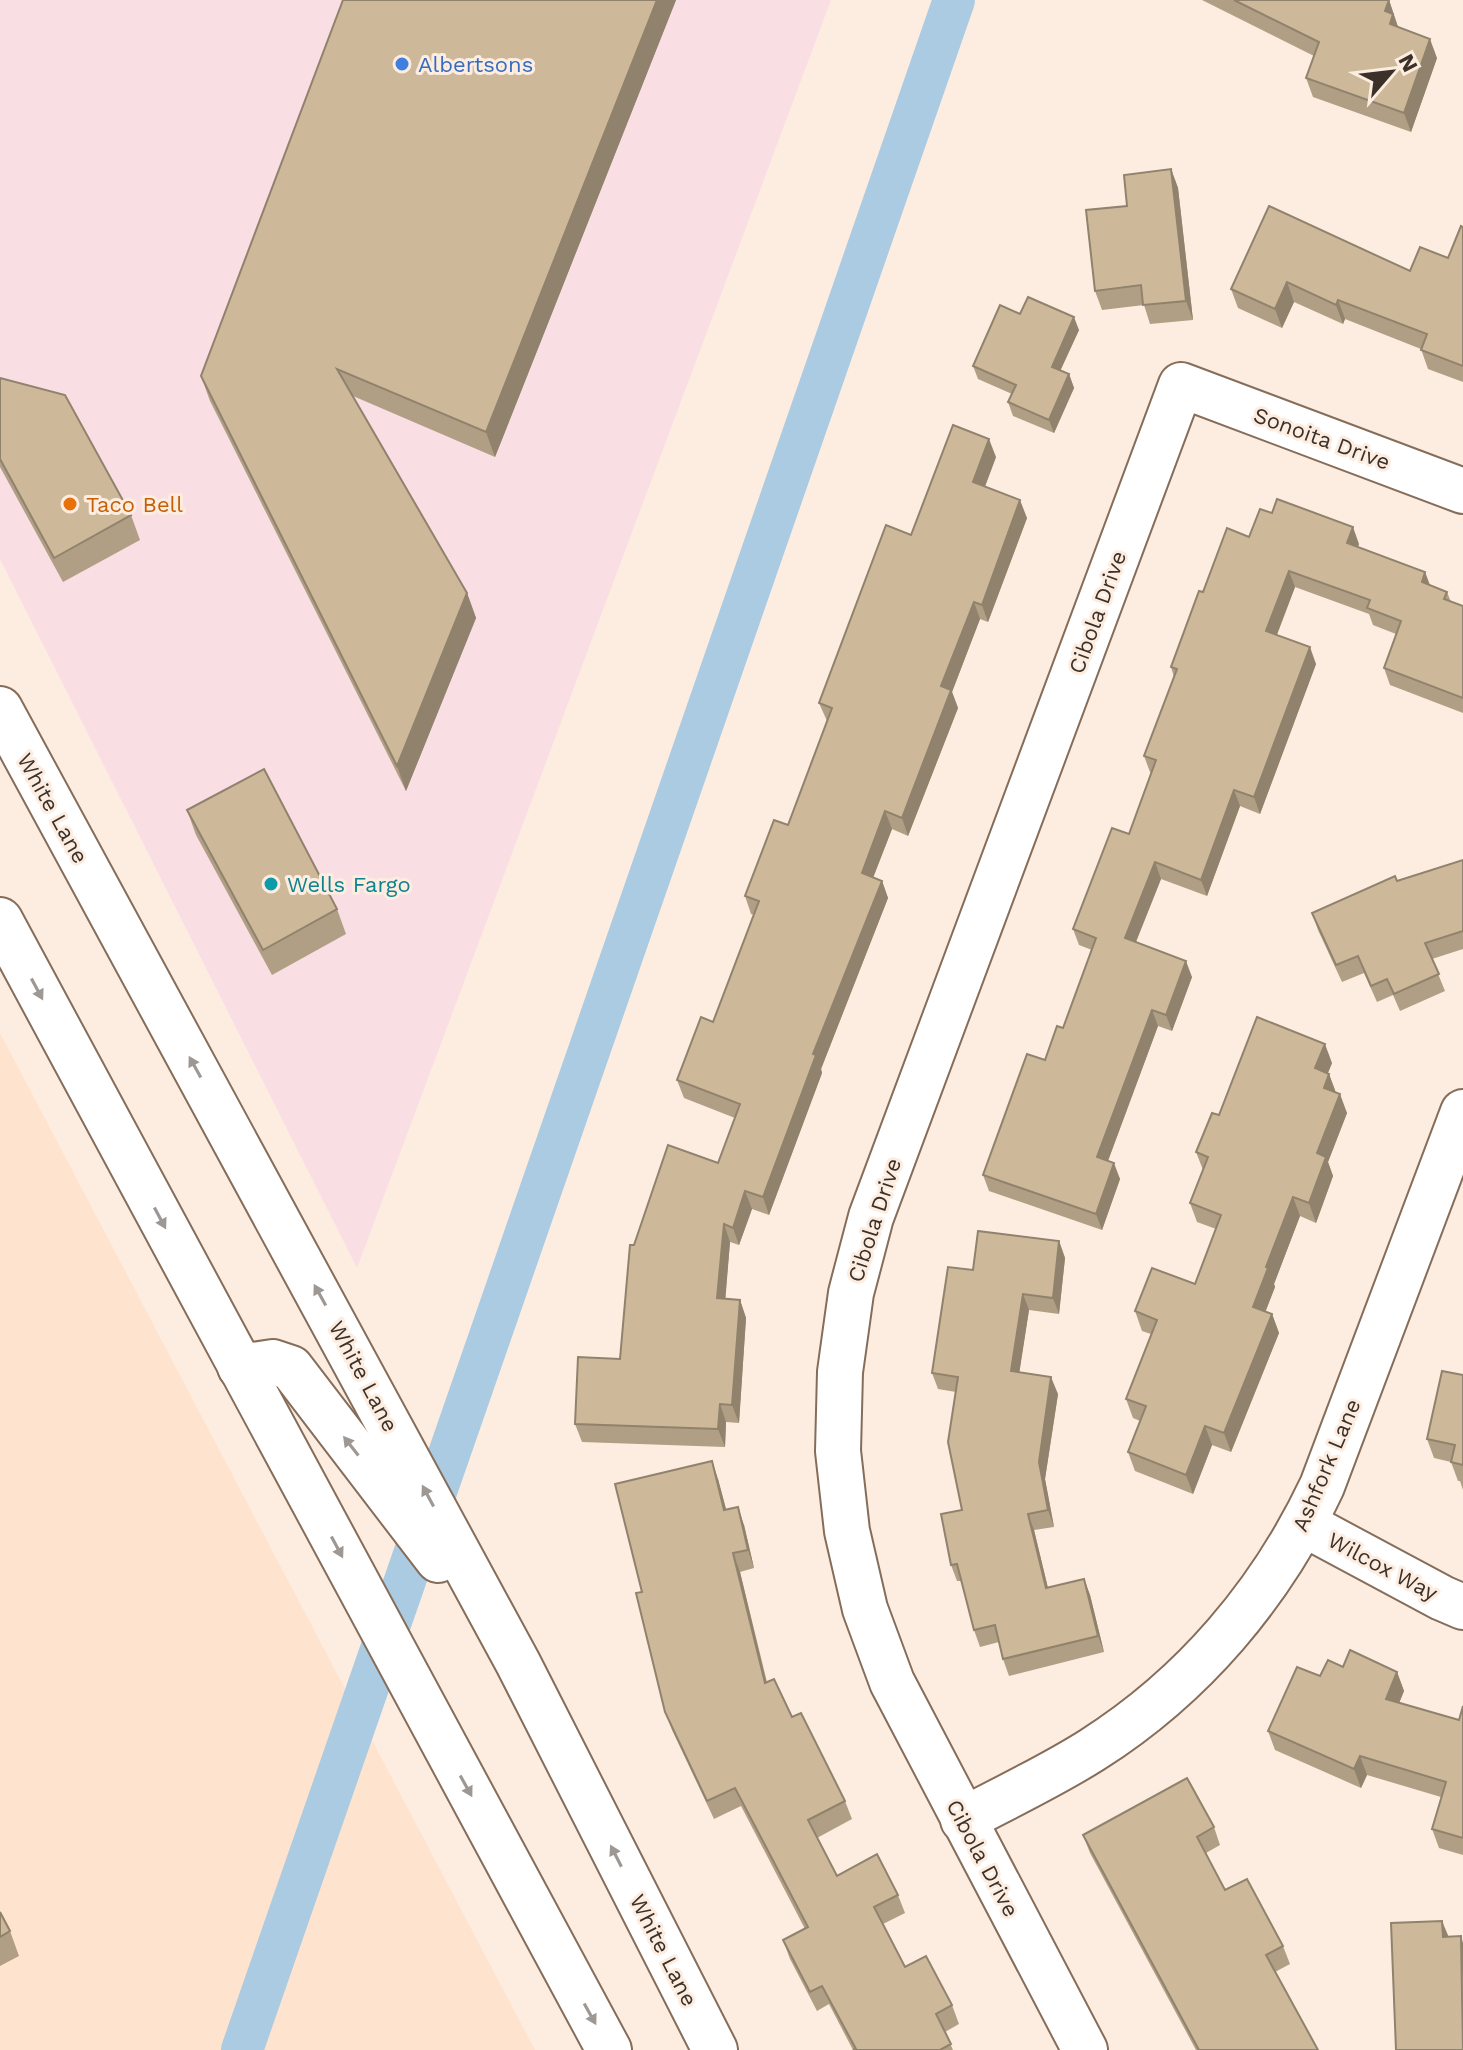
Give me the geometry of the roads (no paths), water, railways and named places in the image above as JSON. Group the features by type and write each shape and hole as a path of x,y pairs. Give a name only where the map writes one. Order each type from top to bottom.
{"main road":[{"name":"Sonoita Drive","path":"1181,385 1463,491"},
{"name":"Cibola Drive","path":"1085,2050 892,1682 865,1609 847,1531 839,1435 840,1372 851,1293 871,1217 1181,385"},
{"name":"White Lane","path":"0,709 12,762 357,1363 518,1663 715,2050"},
{"path":"0,920 609,2050"},
{"name":"Ashfork Lane","path":"963,1820 1091,1750 1151,1708 1213,1651 1265,1587 1304,1524 1322,1486 1463,1112"},
{"path":"240,1367 273,1362 291,1368 518,1663"},
{"name":"Wilcox Way","path":"1304,1524 1463,1607"}],"waterway":[{"path":"242,2050 954,0"}],"place":[{"name":"Albertsons","path":"402,64"},
{"name":"Taco Bell","path":"70,504"},
{"name":"Wells Fargo","path":"271,884"}]}
